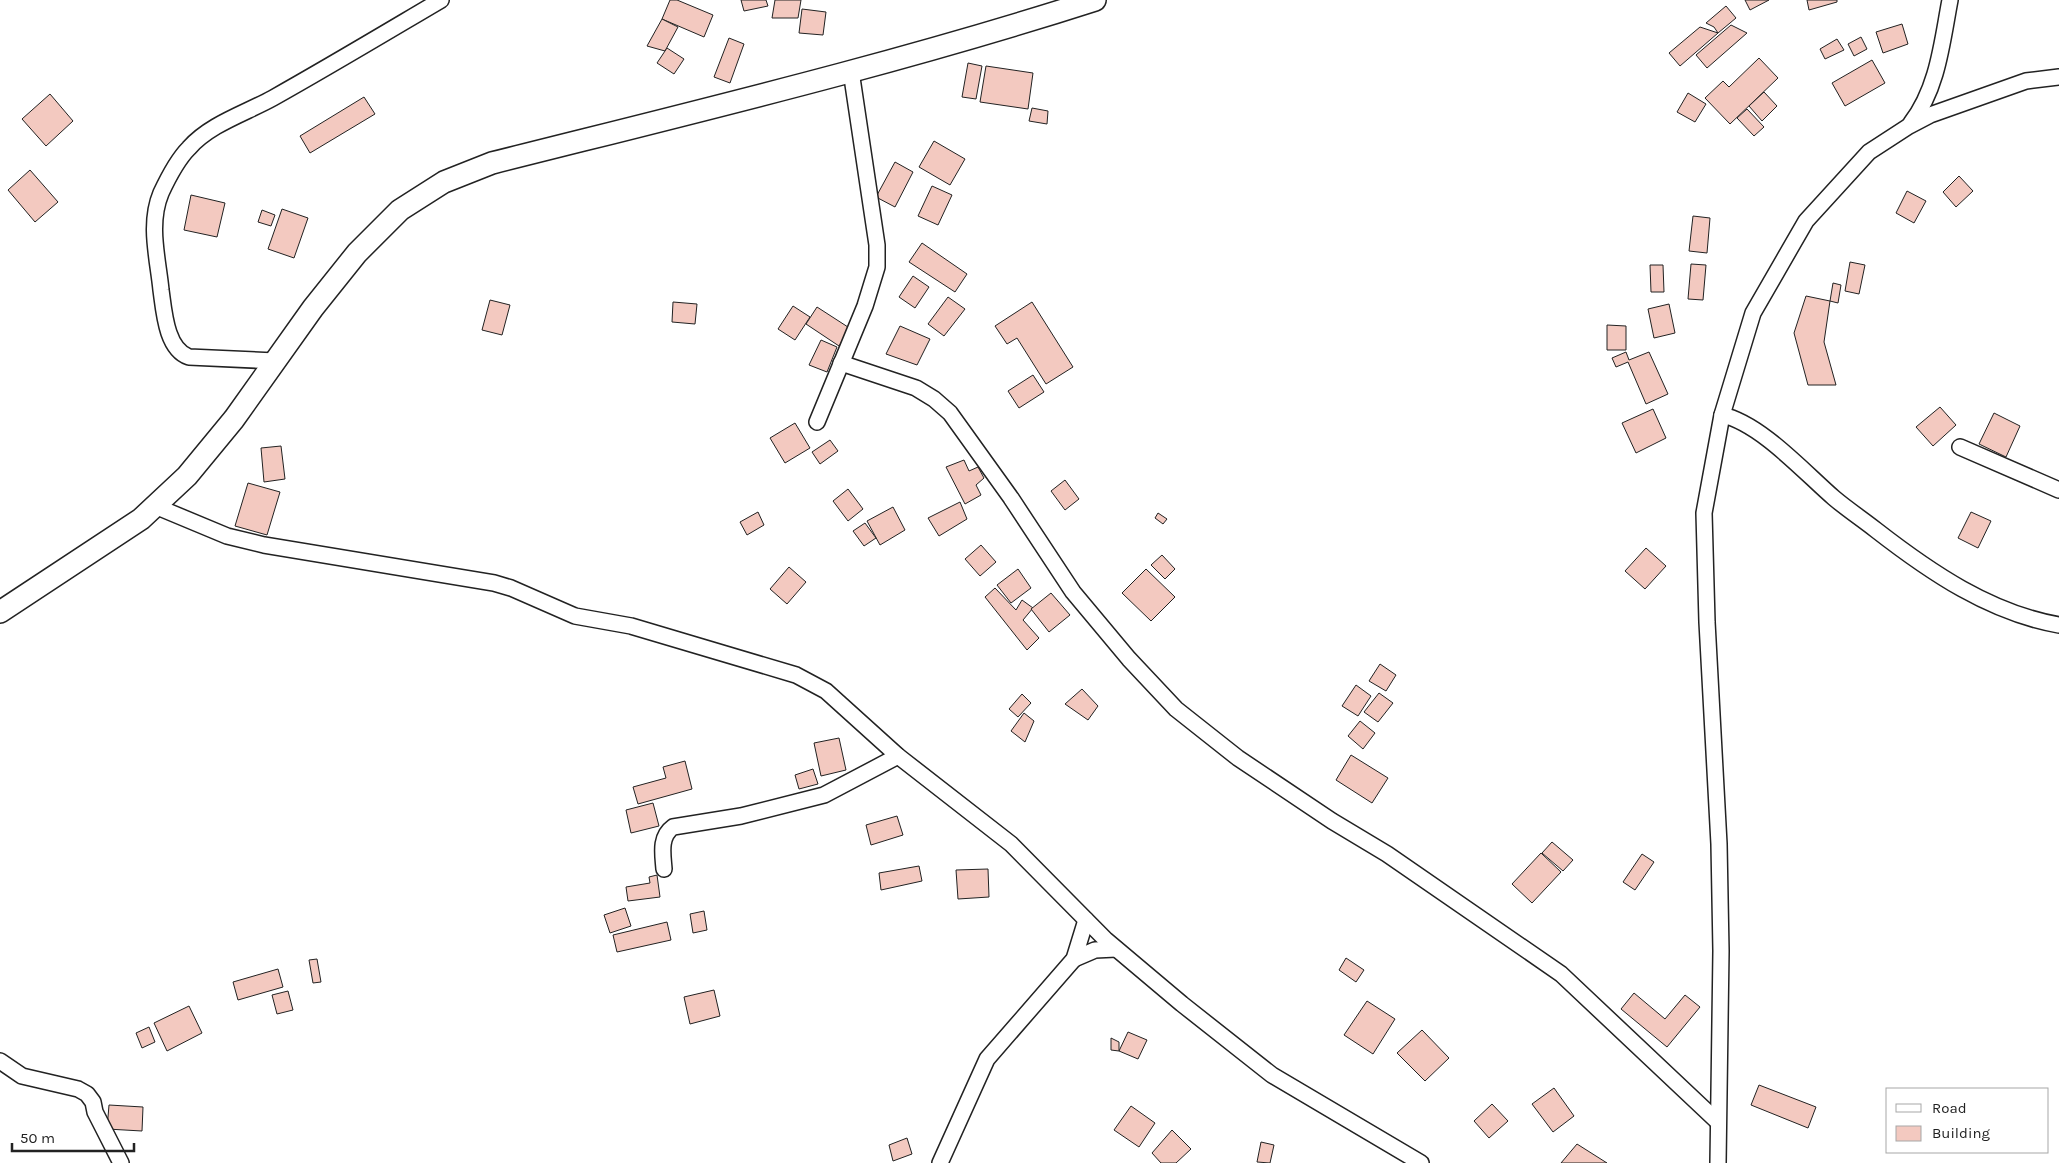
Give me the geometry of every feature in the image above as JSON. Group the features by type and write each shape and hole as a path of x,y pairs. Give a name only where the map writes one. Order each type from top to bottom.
{"street":[{"path":"276,361 189,357 179,352 169,332 162,299 154,223 160,194 188,148 207,133 272,98 440,0"},
{"path":"0,612 142,519 187,476 234,419 313,308 356,253 400,210 444,182 492,163 851,71 1001,30 1095,0"},
{"path":"1909,126 1921,110 1931,91 1950,0"},
{"path":"817,422 865,306 877,267 877,246 851,71"},
{"path":"1718,1163 1721,951 1719,844 1707,622 1704,513 1722,415 1753,313 1806,221 1869,152 1930,115 2026,81 2059,77"},
{"path":"841,363 916,388 934,399 950,413 1011,498 1073,592 1129,659 1176,709 1238,758 1332,821 1387,854 1562,974 1718,1122"},
{"path":"1722,415 1734,418 1763,436 1836,500 1918,562 1956,585 1993,604 2030,619 2059,625"},
{"path":"1960,447 2059,490"},
{"path":"155,506 227,536 264,545 494,583 575,616 631,626 796,675 826,691 898,756 1011,844 1116,949 1272,1075 1421,1163"},
{"path":"664,869 663,842 672,827 741,816 824,795 898,756"},
{"path":"940,1163 987,1059 1074,959 1086,920"},
{"path":"1074,959 1095,950 1116,949"},
{"path":"0,1061 22,1076 78,1089 87,1094 93,1102 95,1112 121,1163"}],"building":[{"path":"670,0 677,0 713,15 704,37 662,19"},
{"path":"741,0 766,0 768,6 744,11"},
{"path":"775,0 801,0 798,18 772,18"},
{"path":"1745,0 1769,0 1750,10"},
{"path":"1807,0 1837,0 1837,2 1809,10"},
{"path":"1726,6 1736,18 1718,33 1714,27 1706,23"},
{"path":"802,9 826,12 823,35 799,33"},
{"path":"662,19 678,27 665,51 647,46"},
{"path":"1902,24 1908,44 1883,53 1876,32"},
{"path":"1731,25 1747,33 1707,68 1696,55"},
{"path":"1700,27 1718,33 1680,66 1669,53"},
{"path":"1861,37 1867,49 1854,56 1848,44"},
{"path":"729,38 744,44 730,83 714,77"},
{"path":"1837,39 1844,50 1825,59 1820,49"},
{"path":"667,48 684,59 674,74 657,63"},
{"path":"1759,58 1778,78 1730,124 1705,98 1723,81 1729,87"},
{"path":"1872,60 1885,83 1845,106 1832,83"},
{"path":"968,63 982,66 976,99 962,97"},
{"path":"986,66 1033,73 1028,109 980,102"},
{"path":"1764,92 1777,106 1762,121 1749,106"},
{"path":"1688,93 1706,104 1695,122 1677,112"},
{"path":"50,94 73,121 46,146 22,119"},
{"path":"364,97 375,114 310,153 300,136"},
{"path":"1032,108 1048,111 1047,124 1029,121"},
{"path":"1747,109 1764,127 1754,136 1737,118"},
{"path":"934,141 965,159 950,185 919,167"},
{"path":"895,162 913,172 895,207 876,197"},
{"path":"30,170 58,202 35,222 8,190"},
{"path":"1959,176 1973,191 1956,207 1943,192"},
{"path":"932,186 952,195 938,225 918,216"},
{"path":"1907,191 1926,201 1914,223 1896,213"},
{"path":"191,195 225,203 217,237 184,230"},
{"path":"282,209 308,218 294,258 268,249"},
{"path":"262,210 275,215 271,226 258,222"},
{"path":"1693,216 1710,218 1707,253 1689,251"},
{"path":"922,243 967,274 955,292 909,262"},
{"path":"1850,262 1865,265 1859,294 1845,291"},
{"path":"1691,264 1706,265 1703,300 1688,299"},
{"path":"1650,265 1663,265 1664,292 1651,292"},
{"path":"913,276 929,287 915,308 899,297"},
{"path":"1833,283 1841,285 1838,303 1830,301"},
{"path":"1806,296 1830,301 1824,342 1836,385 1808,385 1794,333"},
{"path":"948,297 965,309 944,336 928,324"},
{"path":"490,300 510,305 502,335 482,330"},
{"path":"673,302 697,304 695,324 672,322"},
{"path":"1032,302 1073,367 1046,384 1017,338 1007,344 995,326"},
{"path":"1669,304 1675,333 1654,338 1648,309"},
{"path":"793,306 810,317 795,340 778,329"},
{"path":"817,307 851,329 839,346 806,324"},
{"path":"1607,325 1626,326 1626,350 1607,350"},
{"path":"900,326 930,339 917,365 886,354"},
{"path":"821,340 837,347 827,372 809,365"},
{"path":"1626,352 1629,360 1649,352 1668,394 1646,404 1628,362 1616,367 1612,358"},
{"path":"1033,375 1044,392 1019,408 1008,391"},
{"path":"1940,407 1956,425 1933,446 1916,427"},
{"path":"1653,409 1666,438 1636,453 1622,423"},
{"path":"1994,413 2020,426 2006,457 1979,444"},
{"path":"795,423 810,448 785,463 770,438"},
{"path":"830,440 838,451 820,464 812,452"},
{"path":"281,446 285,479 264,482 261,448"},
{"path":"964,460 969,471 978,467 984,478 976,485 981,495 965,504 946,467"},
{"path":"1065,480 1079,499 1065,510 1051,491"},
{"path":"248,483 280,492 267,535 235,526"},
{"path":"848,489 863,509 848,521 833,501"},
{"path":"960,502 967,519 939,536 928,518"},
{"path":"893,507 905,530 880,545 867,521"},
{"path":"758,512 764,525 747,535 740,522"},
{"path":"1971,512 1991,521 1978,548 1958,538"},
{"path":"1158,513 1167,519 1163,524 1155,518"},
{"path":"865,523 876,538 864,546 853,531"},
{"path":"981,545 996,562 980,576 965,559"},
{"path":"1646,548 1666,566 1645,589 1625,571"},
{"path":"1162,555 1175,569 1165,579 1151,565"},
{"path":"789,567 806,582 787,604 770,589"},
{"path":"1018,569 1031,588 1011,603 997,585"},
{"path":"1146,569 1175,597 1151,621 1122,593"},
{"path":"995,588 1016,610 1022,600 1033,608 1023,620 1039,638 1027,650 985,597"},
{"path":"1051,593 1070,615 1049,632 1031,609"},
{"path":"1380,664 1396,675 1386,691 1369,681"},
{"path":"1356,685 1371,696 1358,716 1342,706"},
{"path":"1082,689 1098,706 1088,720 1065,704"},
{"path":"1379,693 1393,703 1378,722 1364,712"},
{"path":"1022,694 1031,703 1018,717 1009,709"},
{"path":"1024,713 1034,721 1025,742 1011,731"},
{"path":"1360,721 1375,733 1363,749 1348,736"},
{"path":"839,738 846,770 821,776 814,743"},
{"path":"1351,755 1388,778 1372,803 1336,780"},
{"path":"685,761 692,789 638,804 633,787 666,778 663,767"},
{"path":"813,769 818,784 799,789 795,775"},
{"path":"653,803 659,826 631,833 626,810"},
{"path":"897,816 903,835 871,845 866,825"},
{"path":"1552,842 1573,860 1563,871 1542,853"},
{"path":"1541,853 1561,872 1532,903 1512,884"},
{"path":"1642,854 1654,862 1635,890 1623,882"},
{"path":"919,866 922,881 881,890 879,873"},
{"path":"988,869 989,897 958,899 956,870"},
{"path":"657,875 660,897 628,901 626,887 650,883 649,877"},
{"path":"625,908 631,926 610,933 604,915"},
{"path":"704,911 707,930 693,933 690,914"},
{"path":"667,922 671,940 617,952 613,935"},
{"path":"1346,958 1364,970 1356,982 1339,970"},
{"path":"317,959 321,982 313,983 309,960"},
{"path":"278,969 283,987 238,1000 233,982"},
{"path":"714,990 720,1016 690,1024 684,997"},
{"path":"288,991 293,1010 277,1014 272,995"},
{"path":"1634,993 1665,1019 1685,995 1700,1007 1667,1047 1621,1009"},
{"path":"1367,1001 1395,1019 1373,1054 1344,1035"},
{"path":"189,1006 202,1033 167,1051 154,1023"},
{"path":"149,1027 155,1042 142,1048 136,1033"},
{"path":"1422,1030 1449,1058 1425,1081 1397,1053"},
{"path":"1128,1032 1147,1040 1138,1059 1119,1051"},
{"path":"1111,1038 1119,1042 1119,1051 1111,1050"},
{"path":"1759,1085 1816,1107 1808,1128 1751,1105"},
{"path":"1554,1088 1574,1116 1553,1132 1532,1104"},
{"path":"1492,1104 1508,1121 1489,1138 1474,1121"},
{"path":"109,1105 143,1107 142,1131 107,1129"},
{"path":"1131,1106 1155,1123 1139,1147 1114,1130"},
{"path":"1172,1130 1191,1149 1176,1163 1161,1163 1152,1153"},
{"path":"907,1138 912,1154 893,1161 889,1145"},
{"path":"1261,1142 1274,1145 1270,1163 1257,1162"},
{"path":"1577,1144 1607,1163 1561,1163"}]}
